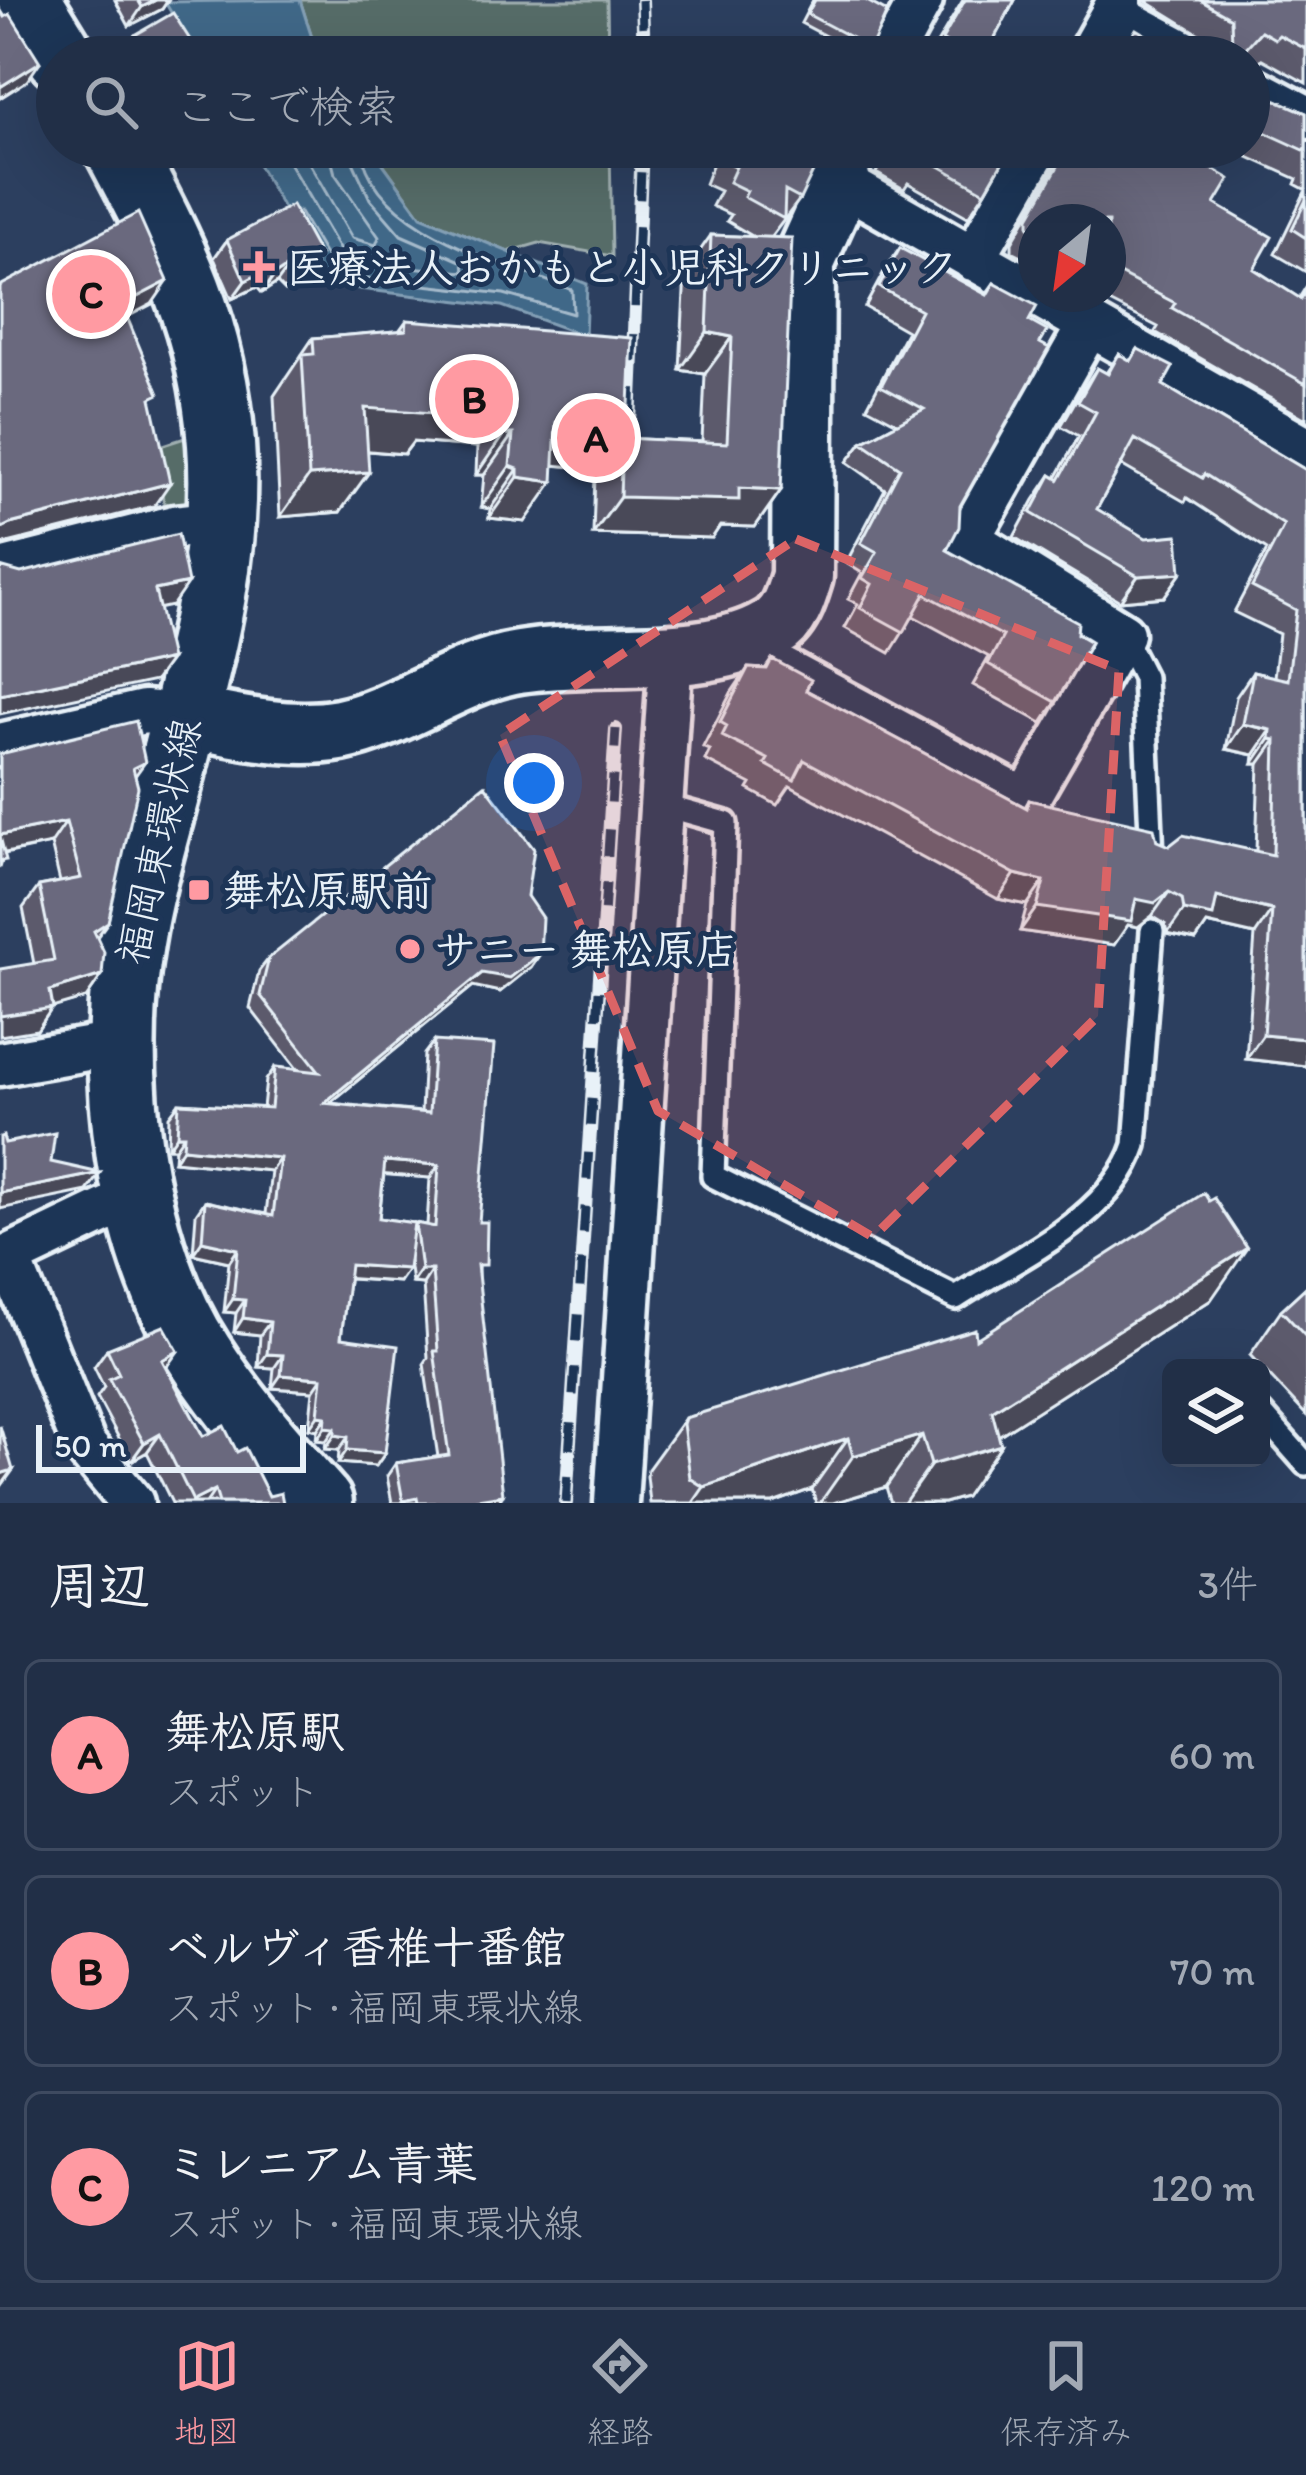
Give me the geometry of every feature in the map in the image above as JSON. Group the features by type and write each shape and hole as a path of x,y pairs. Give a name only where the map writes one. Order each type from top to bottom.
{"main road":[{"path":"27,0 49,36"},
{"name":"福岡東環状線","path":"129,168 190,284 214,380 221,522 208,619 130,942 121,1043 136,1196 157,1267 198,1352 319,1503"}],"street":[{"path":"901,36 921,0"},
{"path":"1100,36 1116,7 1161,36"},
{"path":"1270,98 1306,117"},
{"path":"0,745 144,712 298,731 341,730 513,662 595,652 671,654 735,644 774,628 793,606 802,575 804,262 843,168"},
{"path":"848,168 974,259 1306,448"},
{"path":"974,259 1025,168"},
{"path":"735,644 1026,801 1122,634 968,539 1089,325"},
{"path":"0,571 174,527 221,522"},
{"path":"616,1503 671,654"},
{"path":"0,1064 121,1043"},
{"path":"132,1503 83,1444 4,1259 136,1196"}],"lane":[{"path":"1122,634 1144,676 1152,856"},
{"path":"662,805 726,823 713,1176 956,1298 1085,1213 1125,1174 1135,1145 1152,931"},
{"path":"1270,1424 1306,1464"}],"highlighted area":[{"path":"796,539 1119,670 1098,1016 873,1237 658,1111 500,735"}],"green space":[{"path":"300,0 607,0 608,36 311,36"},
{"path":"386,168 610,168 612,256 539,243 508,252 421,216"},
{"path":"203,432 201,487 168,519 151,449"}],"water":[{"path":"300,0 311,36 185,36 165,2"},
{"path":"260,168 386,168 421,216 587,284 585,336 502,306 359,289 322,276"}],"building":[{"path":"815,0 865,0 887,12 876,36 848,36 807,14"},
{"path":"965,0 1015,0 996,36 944,36"},
{"path":"1200,0 1306,0 1306,49 1261,31 1257,36 1232,36 1231,18"},
{"path":"0,9 5,17 10,14 36,56 36,64 0,87"},
{"path":"173,13 188,36 136,36"},
{"path":"1270,97 1306,113 1306,151 1270,135"},
{"path":"736,168 815,168 800,199 785,191 784,219 744,197 747,191 729,182"},
{"path":"943,168 999,168 985,192"},
{"path":"1057,168 1211,168 1230,179 1215,204 1272,237 1254,269 1301,299 1306,290 1306,384 1172,308 1175,303 1126,277 1126,204 1036,204"},
{"path":"1306,200 1306,238 1292,229"},
{"path":"292,205 320,256 297,273 290,265 275,275 269,269 245,281 227,240"},
{"path":"138,213 168,281 122,305 159,394 151,398 170,483 0,529 0,286"},
{"path":"711,235 792,238 781,490 739,488 739,500 620,497 622,438 727,443 732,337 707,332"},
{"path":"900,248 987,295 994,283 1018,296 1018,312 1034,312 1029,321 1047,331 1040,343 1049,348 960,506 959,527 947,550 1078,622 1077,634 1091,642 1056,702 988,664 1003,636 925,594 904,632 860,608 872,584 862,578 877,552 861,543 900,468 862,442 924,409 881,386 921,310 879,287"},
{"path":"407,320 632,338 628,428 556,422 553,482 518,477 518,469 510,466 513,434 504,434 506,407 434,400 433,413 365,408 369,472 309,476 302,355 314,354 313,338 406,330"},
{"path":"1138,349 1173,367 1163,385 1306,470 1306,1039 1263,1035 1272,910 1217,897 1213,916 1184,910 1182,899 1169,892 1155,903 1136,899 1131,921 1037,907 1044,881 1015,874 804,760 794,780 765,764 768,759 722,736 727,726 720,722 748,668 767,669 772,659 811,680 806,690 1027,808 1029,800 1154,828 1157,841 1169,846 1183,835 1273,855 1276,740 1270,739 1271,730 1243,724 1253,672 1288,680 1296,610 1252,587 1284,525 1204,474 1202,478 1135,439 1097,509 1146,538 1178,535 1181,573 1138,576 1031,513 1051,475 1059,480 1096,412 1078,402 1097,368 1108,374 1119,354 1131,361"},
{"path":"178,534 188,583 155,590 171,659 0,695 0,567 21,573"},
{"path":"136,721 145,762 133,768 138,787 108,922 94,931 104,952 102,975 50,991 53,1008 0,1016 0,969 54,960 39,886 81,878 66,822 0,835 0,754"},
{"path":"485,785 534,849 527,896 542,918 540,954 510,978 482,973 324,1103 429,1113 434,1041 494,1045 479,1222 487,1222 486,1265 477,1265 503,1495 418,1503 417,1498 403,1501 396,1463 449,1455 434,1351 438,1351 432,1270 421,1270 415,1223 435,1227 439,1165 385,1161 379,1218 414,1223 408,1269 350,1265 341,1338 398,1346 385,1453 347,1450 348,1437 335,1435 335,1428 325,1427 326,1416 318,1415 322,1378 281,1375 283,1355 267,1354 270,1322 243,1318 245,1300 233,1299 238,1249 202,1241 205,1201 273,1216 280,1158 183,1148 184,1135 177,1135 179,1103 271,1108 275,1067 320,1072 260,995 269,958"},
{"path":"55,1133 51,1162 100,1173 0,1193 0,1137 5,1143"},
{"path":"1204,1193 1209,1201 1214,1198 1247,1248 992,1411 1001,1445 931,1465 922,1435 853,1456 848,1438 704,1487 690,1478 685,1418 975,1329 976,1339"},
{"path":"1306,1287 1306,1337 1281,1310"},
{"path":"164,1326 178,1351 162,1360 203,1436 224,1426 237,1452 245,1448 269,1496 281,1493 283,1503 219,1503 215,1490 193,1501 160,1434 144,1443 109,1379 119,1374 107,1349"},
{"path":"0,1426 13,1470 0,1474"}],"railway":[{"path":"642,0 643,36"},
{"path":"628,469 641,168"},
{"path":"566,1503 616,729"}],"place":[{"name":"医療法人おかもと小児科クリニック","path":"259,267"},
{"name":"ミレニアム青葉","path":"91,294"},
{"name":"ベルヴィ香椎十番館","path":"474,399"},
{"name":"舞松原駅","path":"596,438"},
{"name":"舞松原駅前","path":"199,890"},
{"name":"サニー 舞松原店","path":"410,949"}]}
